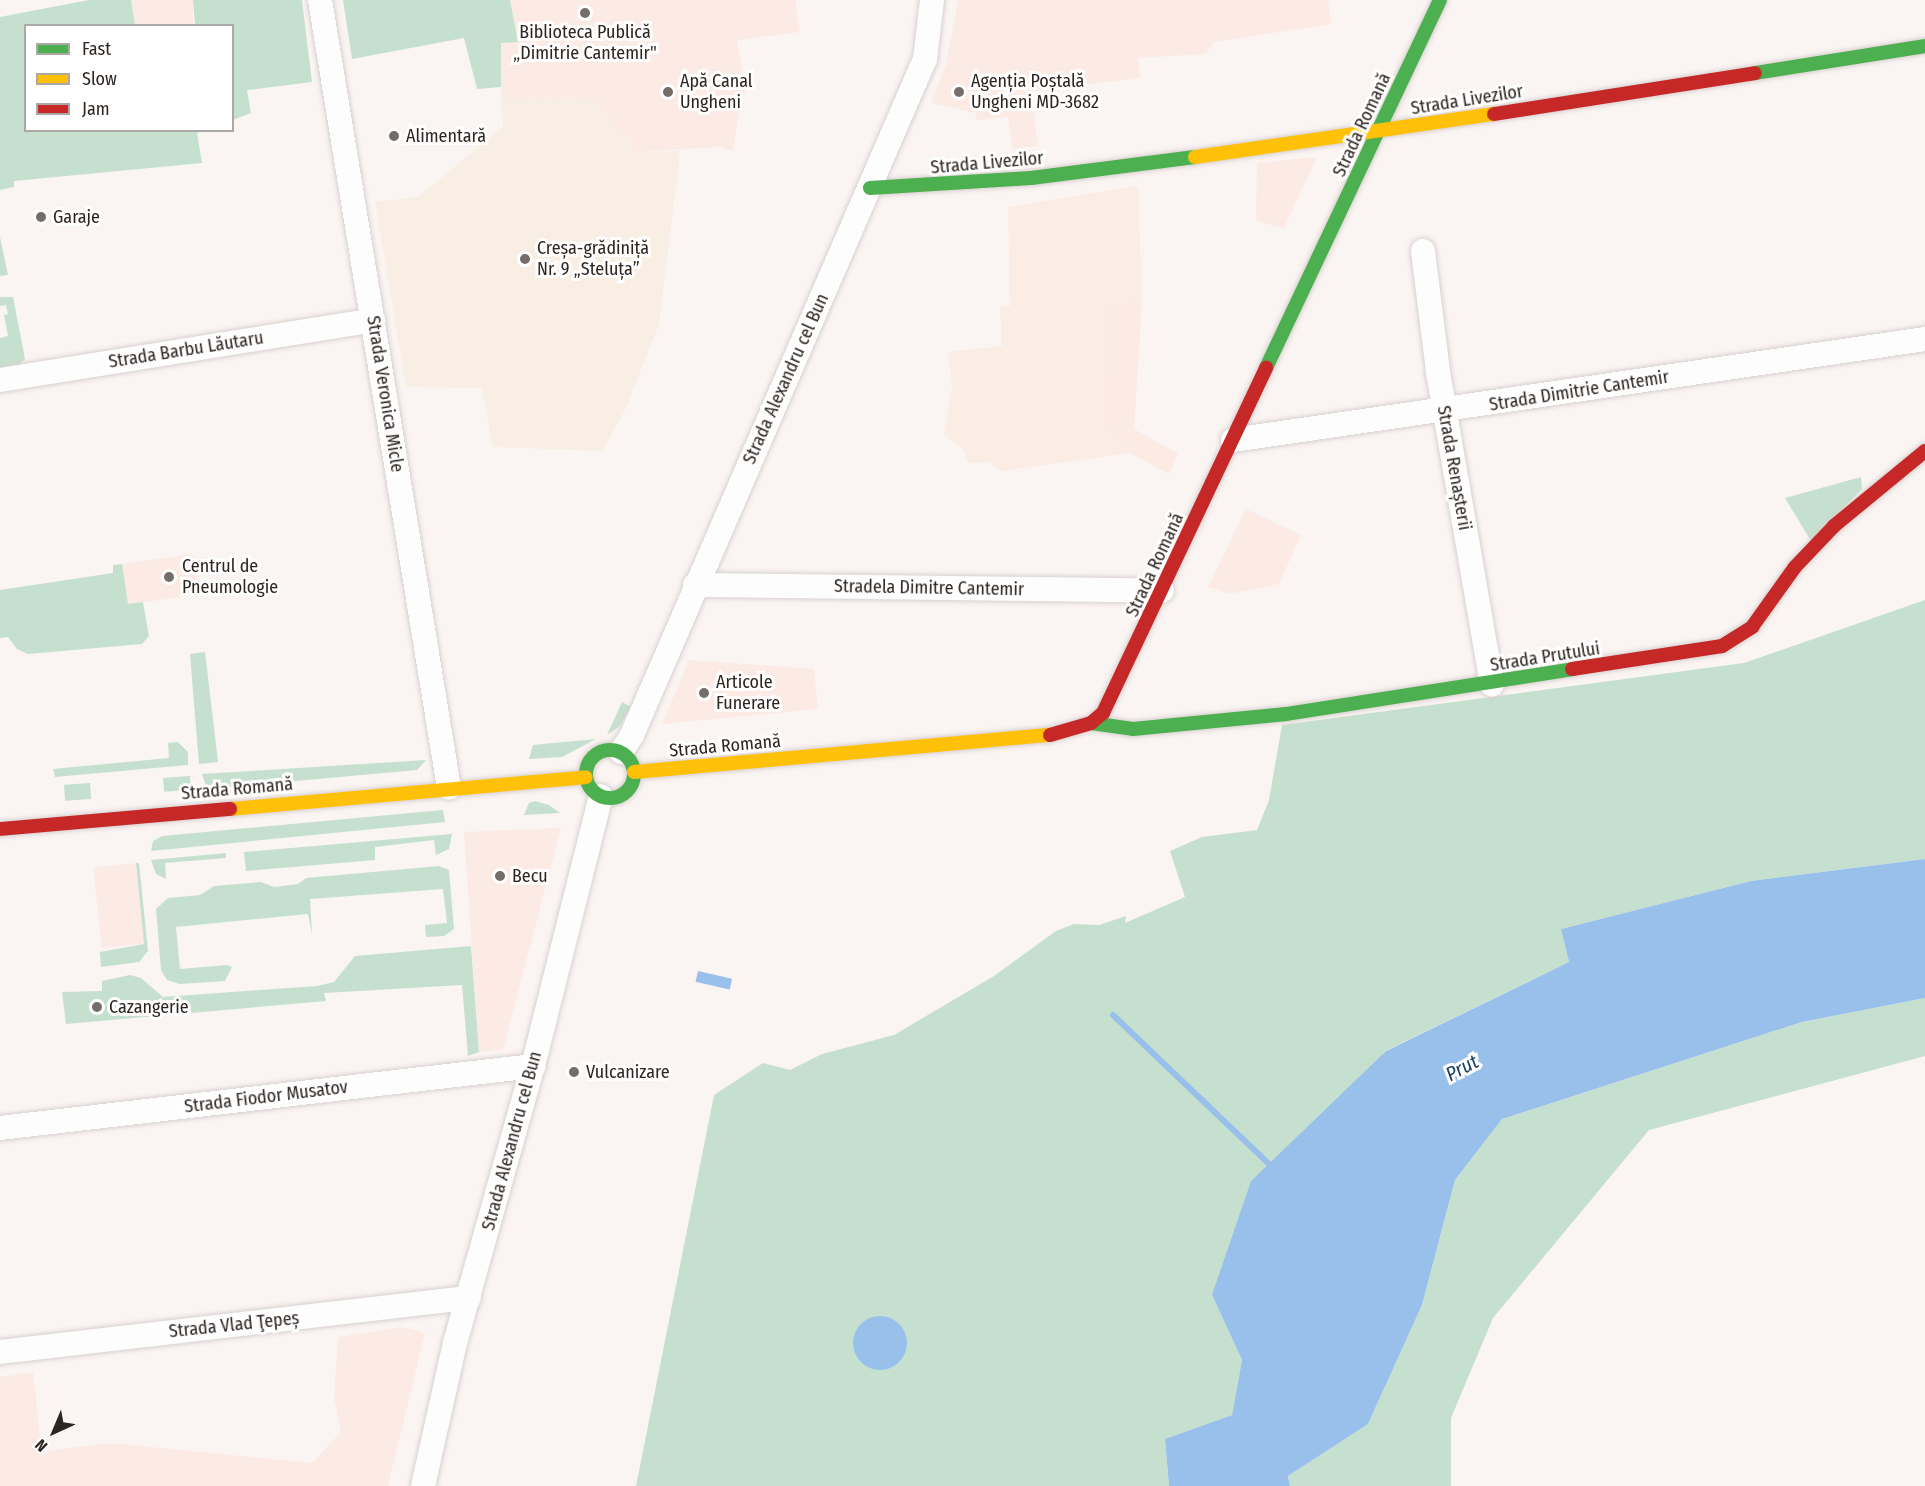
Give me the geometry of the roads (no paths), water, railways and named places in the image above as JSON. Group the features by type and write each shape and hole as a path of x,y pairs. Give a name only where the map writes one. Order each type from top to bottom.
{"main road":[{"name":"Strada Romană","path":"627,762 1064,734 1091,723 1114,694 1440,0"},
{"name":"Strada Livezilor","path":"870,188 1108,169 1379,132 1925,46"},
{"name":"Strada Prutului","path":"1091,723 1133,729 1227,720 1492,684 1734,642 1752,627 1794,567 1828,532 1925,451"},
{"path":"604,750 627,762 624,793 602,796 586,777 590,760 604,750"},
{"name":"Strada Romană","path":"0,829 586,777"}],"street":[{"name":"Strada Veronica Micle","path":"320,0 449,788"},
{"name":"Strada Alexandru cel Bun","path":"627,762 632,735 695,585 925,59 932,0"},
{"name":"Strada Renașterii","path":"1423,251 1445,411 1492,684"},
{"name":"Strada Barbu Lăutaru","path":"0,380 373,320"},
{"name":"Strada Dimitrie Cantemir","path":"1233,440 1445,411 1925,339"},
{"name":"Stradela Dimitre Cantemir","path":"695,585 1162,591"},
{"name":"Strada Alexandru cel Bun","path":"423,1486 469,1298 602,796"},
{"name":"Strada Fiodor Musatov","path":"0,1128 532,1066"},
{"name":"Strada Vlad Ţepeș","path":"0,1352 469,1298"}],"water":[{"name":"Prut","path":"1925,859 1925,998 1802,1022 1502,1119 1455,1180 1422,1305 1368,1424 1288,1476 1290,1486 1169,1486 1165,1439 1232,1415 1242,1360 1212,1295 1251,1181 1386,1051 1569,962 1561,929 1751,881"},
{"path":"698,971 732,979 730,990 696,982"},
{"path":"875,1316 885,1316 895,1320 903,1328 907,1343 903,1358 895,1366 885,1370 875,1370 865,1366 857,1358 853,1348 853,1338 857,1328 865,1320"}],"waterway":[{"path":"1113,1015 1273,1168"}],"place":[{"name":"Biblioteca Publică „Dimitrie Cantemir\"","path":"585,13"},
{"name":"Apă Canal Ungheni","path":"668,92"},
{"name":"Agenția Poștală Ungheni MD-3682","path":"959,92"},
{"name":"Alimentară","path":"394,136"},
{"name":"Garaje","path":"41,217"},
{"name":"Creșa-grădiniță Nr. 9 „Steluța”","path":"525,259"},
{"name":"Centrul de Pneumologie","path":"169,577"},
{"name":"Articole Funerare","path":"704,693"},
{"name":"Becu","path":"500,876"},
{"name":"Cazangerie","path":"97,1007"},
{"name":"Vulcanizare","path":"574,1072"}]}
